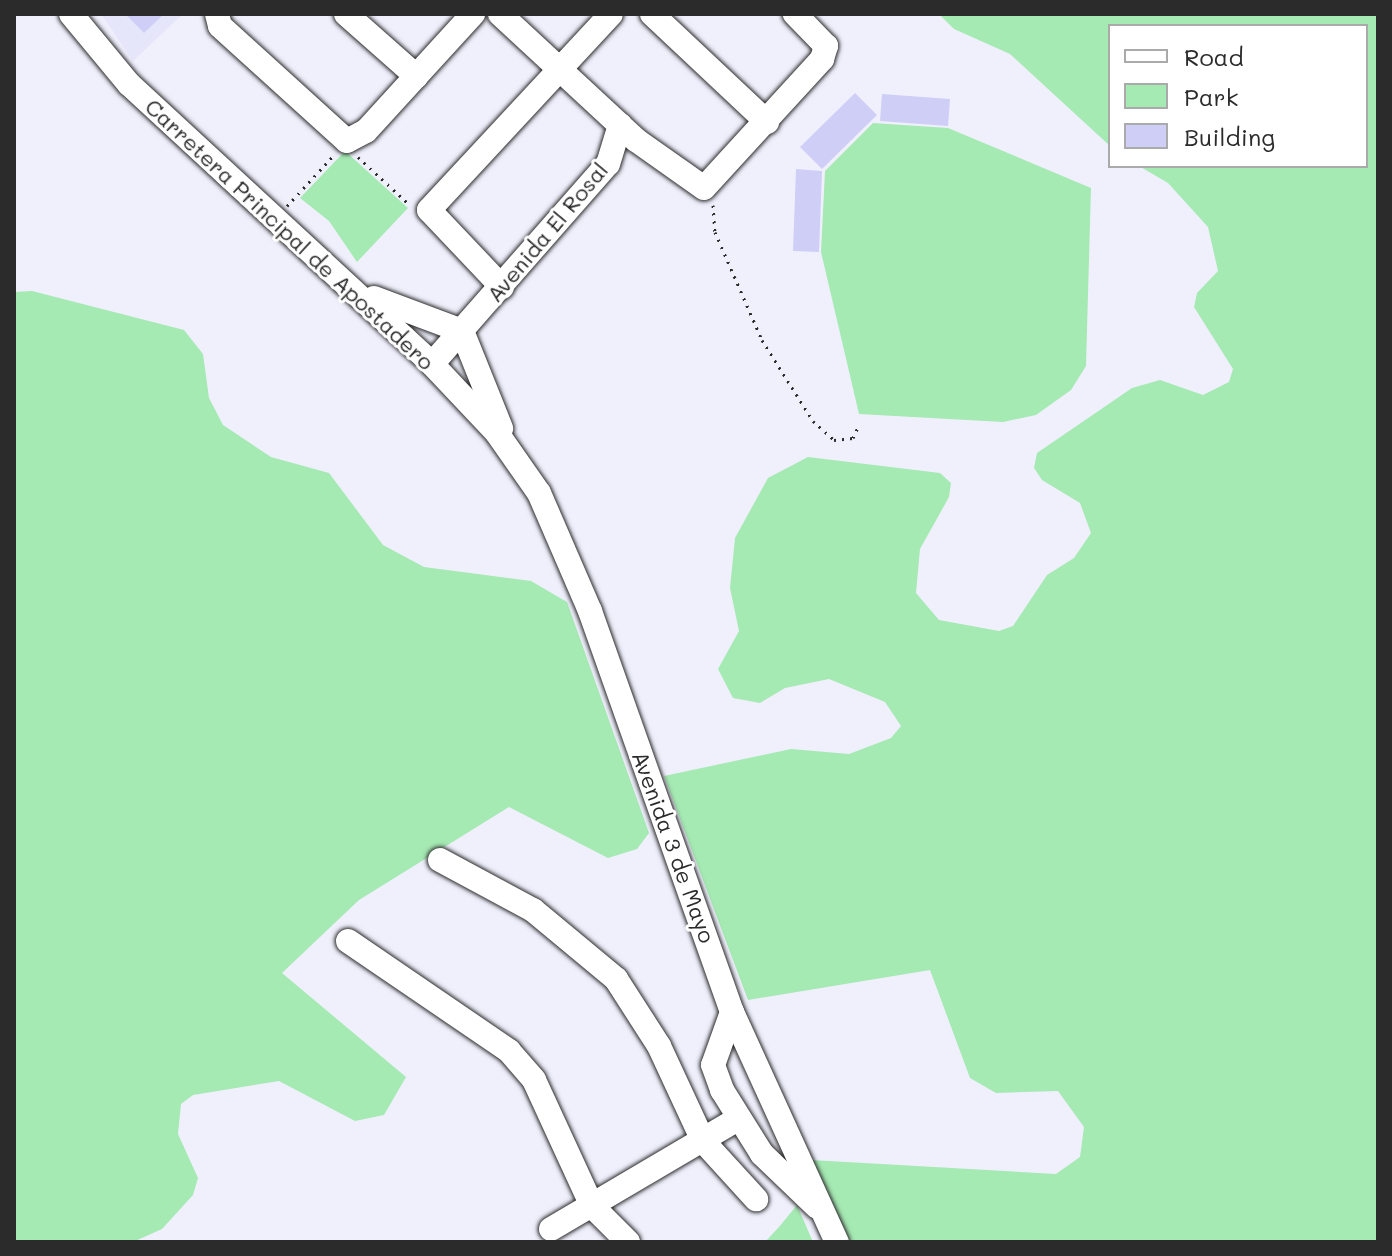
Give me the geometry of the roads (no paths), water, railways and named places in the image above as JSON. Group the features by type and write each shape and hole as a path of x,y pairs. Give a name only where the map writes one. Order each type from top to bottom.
{"street":[{"name":"Carretera Principal de Apostadero","path":"71,14 129,84 432,364 512,452"},
{"path":"217,14 220,26 347,141 416,76 473,14"},
{"path":"346,14 416,76"},
{"path":"500,14 620,125 697,185 711,185 767,122 826,46 795,14"},
{"path":"502,287 429,210 611,14"},
{"path":"652,14 767,122"},
{"name":"Avenida El Rosal","path":"432,364 608,164 620,125"},
{"path":"344,281 410,317 462,331 512,452"},
{"name":"Avenida 3 de Mayo","path":"512,452 554,522 590,611 732,1012 837,1242"},
{"path":"440,860 533,910 616,979 659,1046 703,1141 756,1199"},
{"path":"348,941 509,1051 534,1080 592,1206 628,1242"},
{"path":"732,1012 713,1065 736,1120 825,1213"},
{"path":"551,1229 736,1120"}]}
